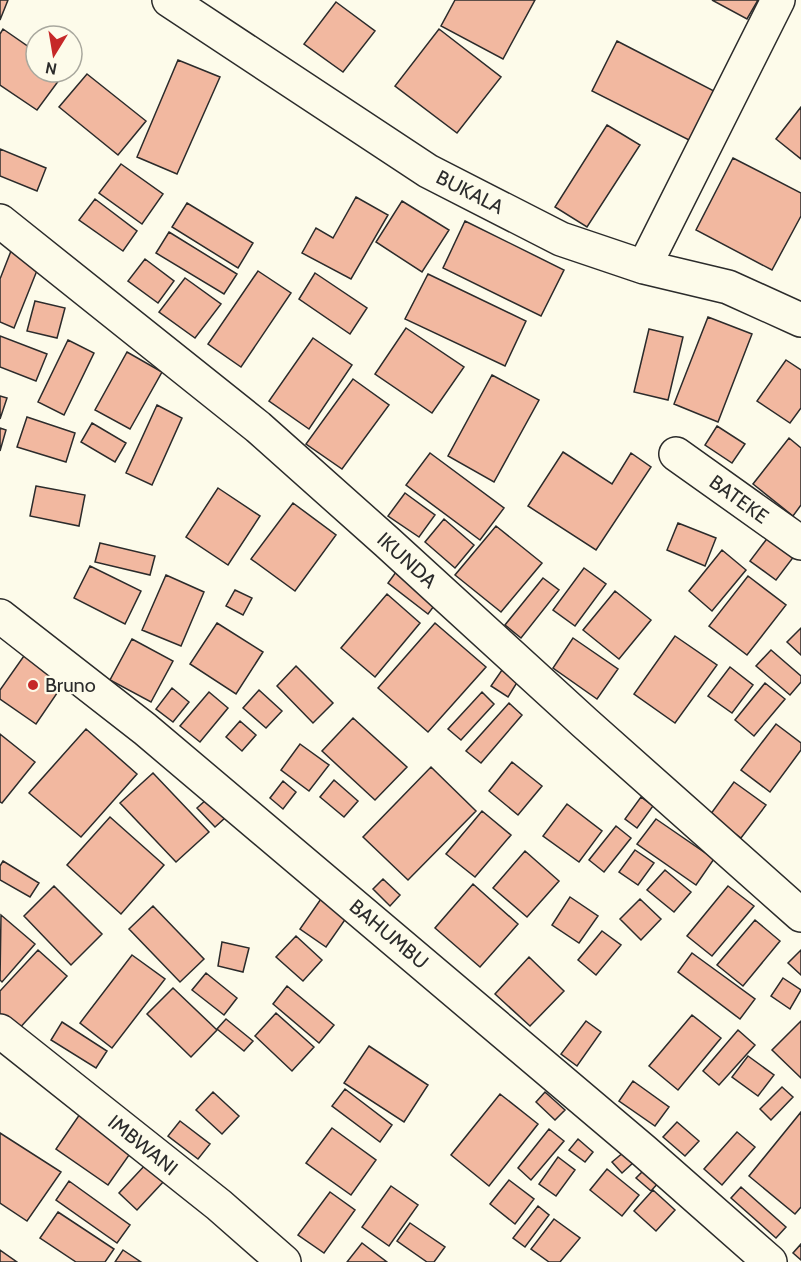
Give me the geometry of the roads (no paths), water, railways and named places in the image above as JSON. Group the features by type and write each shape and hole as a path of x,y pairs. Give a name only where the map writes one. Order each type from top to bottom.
{"street":[{"name":"BUKALA","path":"169,0 428,171 561,239 644,267 728,287 801,320"},
{"path":"644,267 780,0 801,10"},
{"name":"IKUNDA","path":"0,221 258,427 801,915"},
{"name":"BATEKE","path":"676,454 801,543"},
{"name":"BAHUMBU","path":"0,616 191,767 635,1143 770,1262"},
{"name":"IMBWANI","path":"0,1030 219,1206 284,1262"}],"place":[{"name":"Bruno","path":"33,685"}]}
